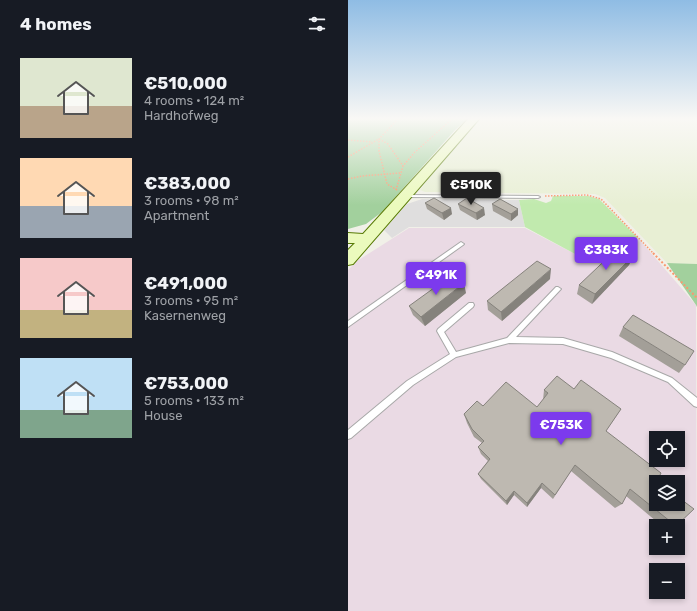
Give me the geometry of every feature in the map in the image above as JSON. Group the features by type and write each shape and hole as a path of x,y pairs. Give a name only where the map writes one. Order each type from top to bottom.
{"street":[{"path":"348,260 447,148"},
{"path":"348,238 367,239"}],"lane":[{"path":"404,197 538,197"},
{"path":"348,324 461,244"},
{"path":"509,340 558,288"},
{"path":"454,355 440,331 471,305"},
{"path":"348,435 410,383 454,355 509,340 563,341 612,355 670,380 697,403"}],"path":[{"path":"348,156 364,148"},
{"path":"379,148 387,184 396,190 403,166 420,148"},
{"path":"390,148 403,166"},
{"path":"348,179 362,176 400,173"},
{"path":"538,197 587,195 601,199 697,298"}],"shaded area":[{"path":"422,199 519,200 525,227 409,227 392,238 384,230 407,204"},
{"path":"409,228 525,228 577,255 638,238 696,305 697,611 348,611 348,270 357,261"}],"green space":[{"path":"348,148 439,148 382,212 366,224 348,229"},
{"path":"452,148 697,148 697,264 667,263 605,198 595,194 425,192 420,190"},
{"path":"553,196 588,196 599,199 638,238 577,255 525,227 519,200 534,199 546,203 551,201"},
{"path":"667,263 697,264 697,307 696,305"}],"building":[{"path":"434,198 451,208 442,213 425,203"},
{"path":"467,198 484,208 476,213 458,204"},
{"path":"500,199 518,209 511,214 492,204"},
{"path":"618,248 633,256 595,294 579,285"},
{"path":"537,261 551,269 501,312 487,301"},
{"path":"452,275 464,283 421,317 409,306"},
{"path":"633,315 694,351 685,365 623,327"},
{"path":"557,376 574,389 581,380 621,409 606,431 649,464 649,467 653,467 661,473 660,475 649,475 649,504 630,489 622,504 575,465 555,495 542,483 527,503 514,491 506,501 478,474 490,459 478,447 484,441 472,429 464,414 477,401 483,406 506,382 537,407 548,393 544,390"},
{"path":"685,502 694,509 683,519 667,519 657,511 685,511"}]}
